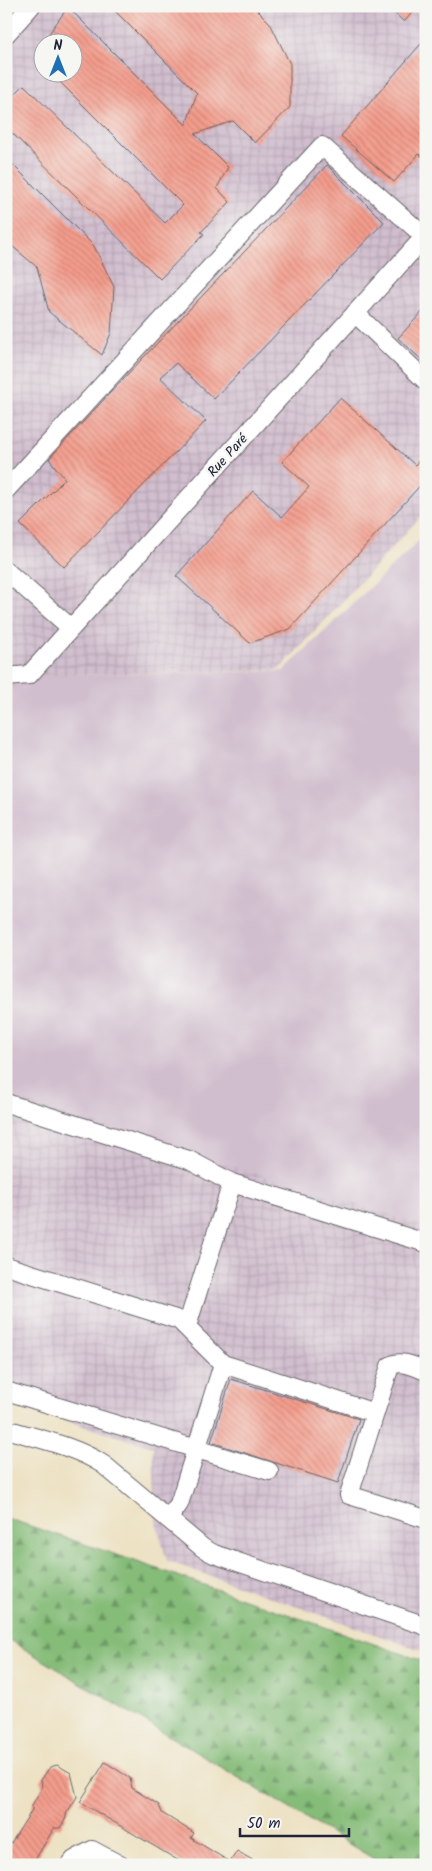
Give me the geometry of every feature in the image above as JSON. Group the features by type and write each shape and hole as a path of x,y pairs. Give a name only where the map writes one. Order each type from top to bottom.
{"street":[{"path":"6,34 31,6"},
{"path":"6,490 322,146 425,236"},
{"name":"Rue Paré","path":"6,677 29,675 425,236"},
{"path":"356,313 426,381"},
{"path":"6,570 71,628"},
{"path":"6,1103 189,1160 232,1183 426,1243"},
{"path":"187,1326 232,1183"},
{"path":"6,1266 173,1317 187,1326 223,1364 375,1413"},
{"path":"426,1371 402,1363 390,1366 349,1495 426,1519"},
{"path":"168,1519 179,1504 223,1364"},
{"path":"6,1391 269,1471"},
{"path":"6,1429 92,1457 203,1548 214,1554 426,1626"},
{"path":"70,1865 74,1860 92,1850 120,1865"}],"shaded area":[{"path":"6,6 426,6 426,511 279,670 6,676"},
{"path":"426,534 426,1226 6,1097 6,676 283,671"},
{"path":"6,1094 426,1226 426,1652 167,1561 156,1522 153,1447 6,1403"}],"green space":[{"path":"6,1518 426,1662 426,1865 384,1865 6,1638"}],"building":[{"path":"110,6 253,6 270,23 290,64 290,107 255,143 233,121 195,134 228,167 217,188 230,202 201,232 204,234 160,279 6,127 6,103 24,85 165,223 183,205 60,82 82,82 82,32 50,32 68,7 186,125 197,93"},
{"path":"387,6 418,6 404,22"},
{"path":"426,38 426,159 419,154 394,182 341,136"},
{"path":"6,158 94,246 114,287 111,333 102,355 49,312 37,267 6,241"},
{"path":"327,165 384,222 214,399 176,363 160,377 206,421 64,567 20,524 65,479 49,459"},
{"path":"426,308 426,364 398,338"},
{"path":"340,398 415,465 426,453 426,479 290,629 250,643 176,576 253,491 282,517 309,487 282,462"},
{"path":"231,1379 359,1419 338,1483 211,1442"},
{"path":"105,1762 130,1778 132,1788 159,1805 162,1813 194,1833 191,1838 230,1862 237,1851 261,1865 186,1865 80,1802"},
{"path":"57,1765 71,1773 77,1797 60,1828 54,1828 32,1865 6,1865 6,1851 32,1810 32,1805 42,1788 41,1780 50,1767"}]}
